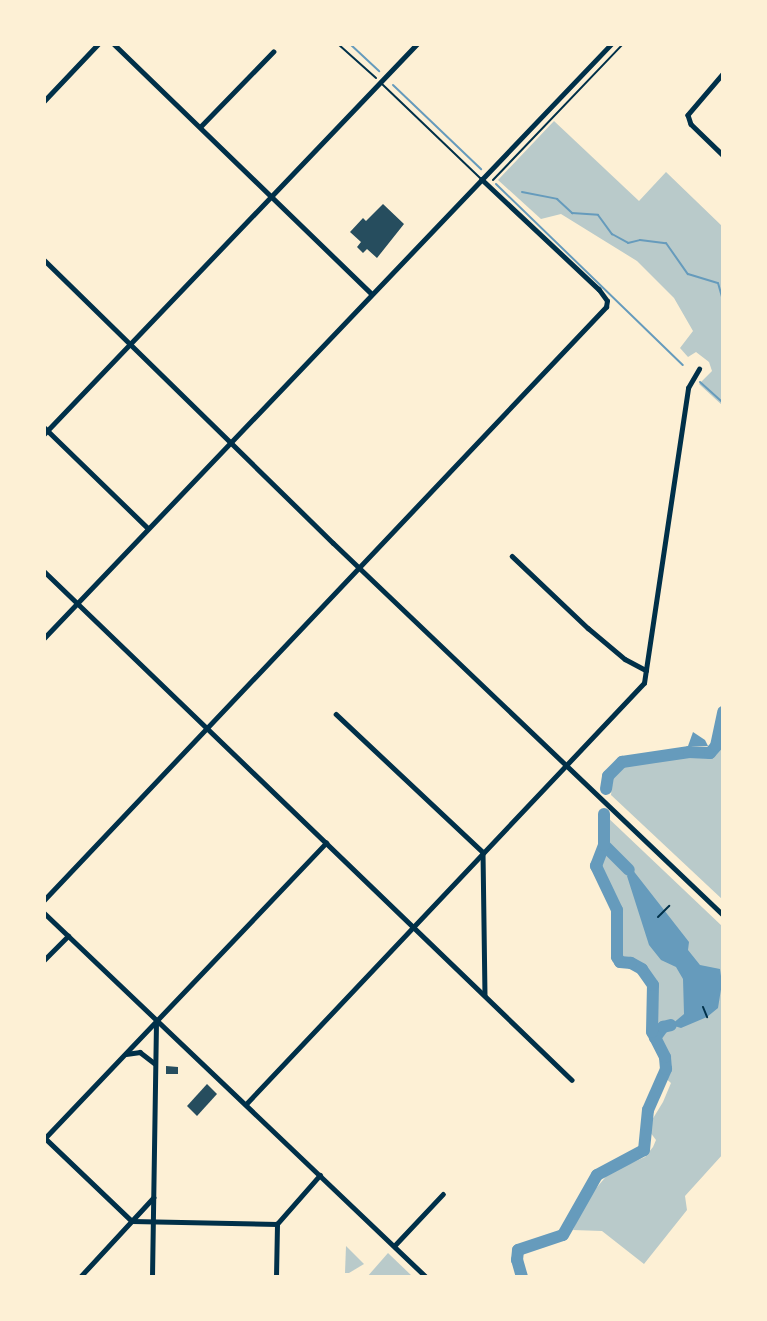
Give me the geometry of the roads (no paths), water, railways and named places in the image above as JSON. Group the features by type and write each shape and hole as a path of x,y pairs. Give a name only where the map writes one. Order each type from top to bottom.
{"street":[{"path":"44,101 98,44"},
{"path":"114,44 372,294"},
{"path":"148,528 45,431 378,80 417,44"},
{"path":"44,638 611,44"},
{"path":"200,127 273,52"},
{"path":"723,74 692,107 688,118 723,155"},
{"path":"44,900 606,307 607,302 599,290 482,180"},
{"path":"44,260 359,567 723,915"},
{"path":"246,1104 644,682 688,387 699,369"},
{"path":"512,555 588,628 625,659 647,670"},
{"path":"44,571 572,1080"},
{"path":"336,714 484,852 485,996"},
{"path":"277,1224 132,1221 44,1138 326,843"},
{"path":"44,913 426,1277"},
{"path":"44,960 68,936"},
{"path":"152,1277 156,1021"},
{"path":"122,1055 141,1052 154,1063"},
{"path":"276,1277 277,1224 320,1175"},
{"path":"394,1246 443,1194"},
{"path":"80,1277 153,1198"}],"lane":[{"path":"378,80 482,180"}],"water":[{"path":"693,732 705,740 708,746 688,746"},
{"path":"632,869 689,942 688,950 700,965 720,969 722,983 718,1008 707,1017 681,1028 671,1025 684,1014 683,979 676,967 661,960 649,945 627,876"}],"waterway":[{"path":"350,44 379,71"},
{"path":"393,85 481,169"},
{"path":"496,184 683,365"},
{"path":"522,192 557,199 572,213 598,215 612,234 628,243 640,240 666,243 688,274 718,283 723,300"},
{"path":"700,382 723,403"},
{"path":"606,789 608,776 622,762 689,752 710,753 716,746 723,712"},
{"path":"522,1277 517,1260 518,1250 563,1235 597,1175 644,1150 648,1110 666,1069 665,1057 652,1032 653,985 642,969 631,963 620,962 617,957 617,910 596,866 604,845 604,814"},
{"path":"604,845 629,870"},
{"path":"655,1038 663,1027 671,1025"}]}
